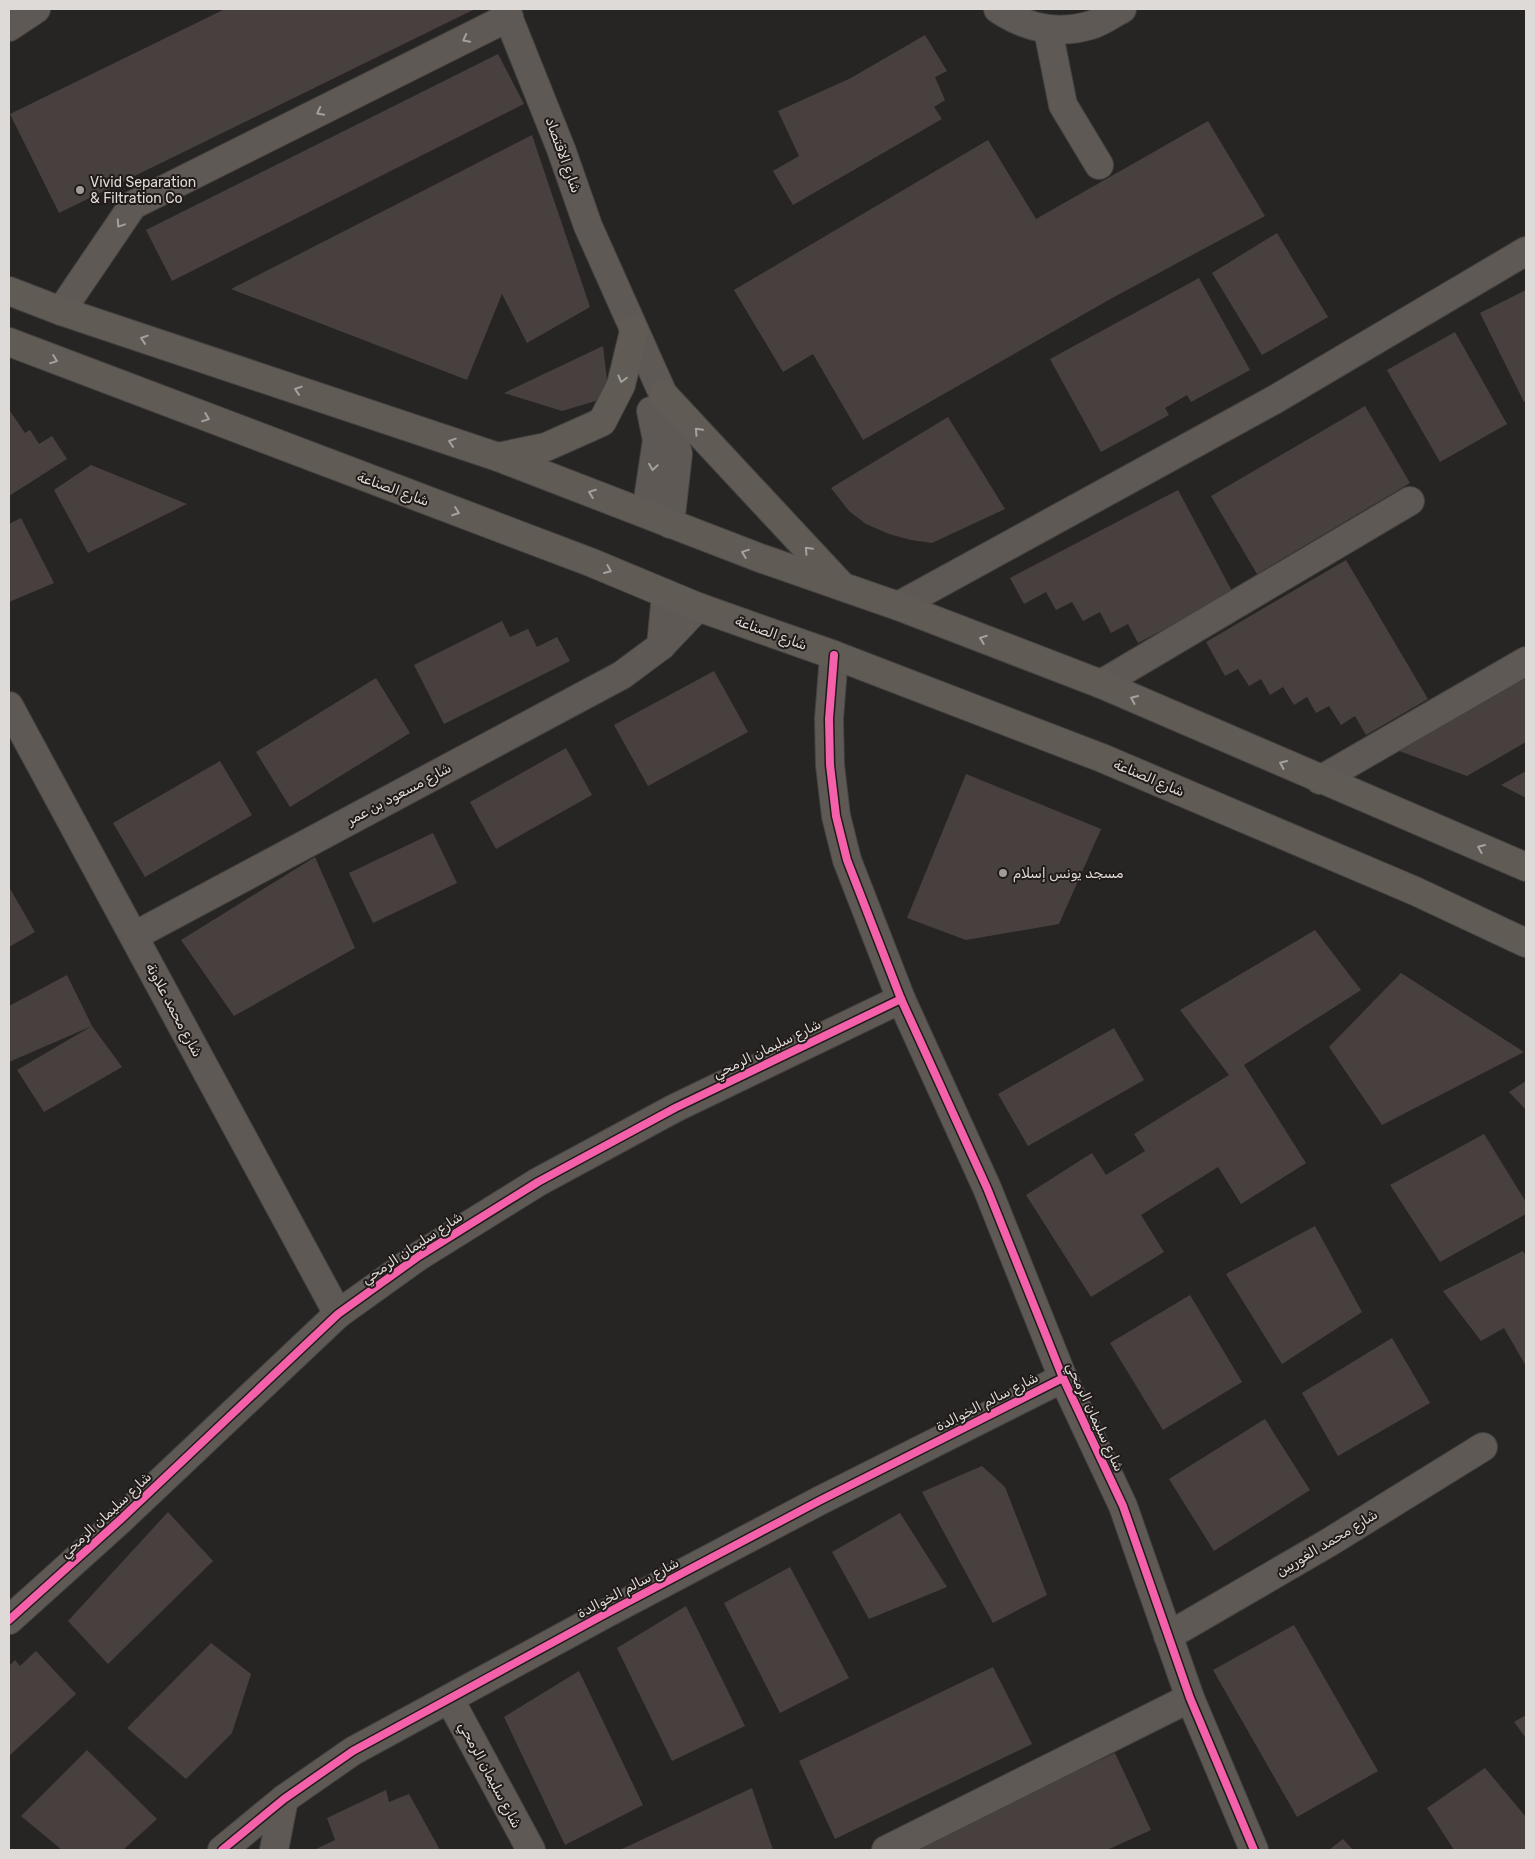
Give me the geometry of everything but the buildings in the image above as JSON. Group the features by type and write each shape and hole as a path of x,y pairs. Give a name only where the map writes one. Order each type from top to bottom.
{"main road":[{"path":"9,291 61,311 498,457 760,558 898,606 1101,684 1320,780 1526,867"},
{"path":"498,457 546,447 602,422 621,385 634,332"},
{"name":"شارع الصناعة","path":"9,342 590,562 698,607 834,655 1102,758 1415,891 1526,943"},
{"path":"663,394 841,585"}],"street":[{"path":"9,28 36,9"},
{"path":"998,9 1014,19 1048,30 1065,31 1092,25 1122,9"},
{"path":"61,311 133,205 507,13"},
{"name":"شارع الاقتصاد","path":"507,13 562,149 588,226 663,394 678,454 658,518"},
{"path":"1048,30 1063,105 1099,165"},
{"path":"898,606 1274,400 1526,251"},
{"name":"شارع الاقتصاد","path":"623,301 634,332 658,440 658,518"},
{"path":"1101,684 1410,501"},
{"path":"661,646 666,594"},
{"name":"شارع مسعود بن عمر","path":"134,936 622,674 661,646 698,607"},
{"name":"شارع سليمان الرمحي","path":"834,655 829,719 830,765 836,816 847,860 902,999 986,1188 1063,1378 1123,1506 1190,1698 1254,1850"},
{"path":"1320,780 1526,661"},
{"name":"شارع محمد علاونة","path":"9,706 338,1314"},
{"name":"شارع سليمان الرمحي","path":"9,1620 120,1520 338,1314 419,1256 538,1182 675,1108 902,999"},
{"name":"شارع سالم الخوالدة","path":"222,1850 284,1800 353,1751 450,1700 605,1614 810,1506 1063,1378"},
{"name":"شارع محمد الغوريين","path":"1168,1636 1328,1543 1483,1447"},
{"path":"886,1850 1190,1698"},
{"name":"شارع سليمان الرمحي","path":"450,1700 531,1850"},
{"path":"274,1850 284,1800"}],"cycle path":[{"path":"834,655 829,719 830,765 836,816 847,860 901,999 987,1188 1063,1378 1123,1506 1190,1698 1254,1850"},
{"path":"9,1620 120,1520 338,1314 419,1256 538,1182 675,1108 901,999"},
{"path":"222,1850 284,1799 353,1751 605,1614 819,1501 1063,1378"}],"place":[{"name":"Vivid Separation & Filtration Co","path":"80,190"},
{"name":"مسجد يونس إسلام","path":"1003,873"}]}
